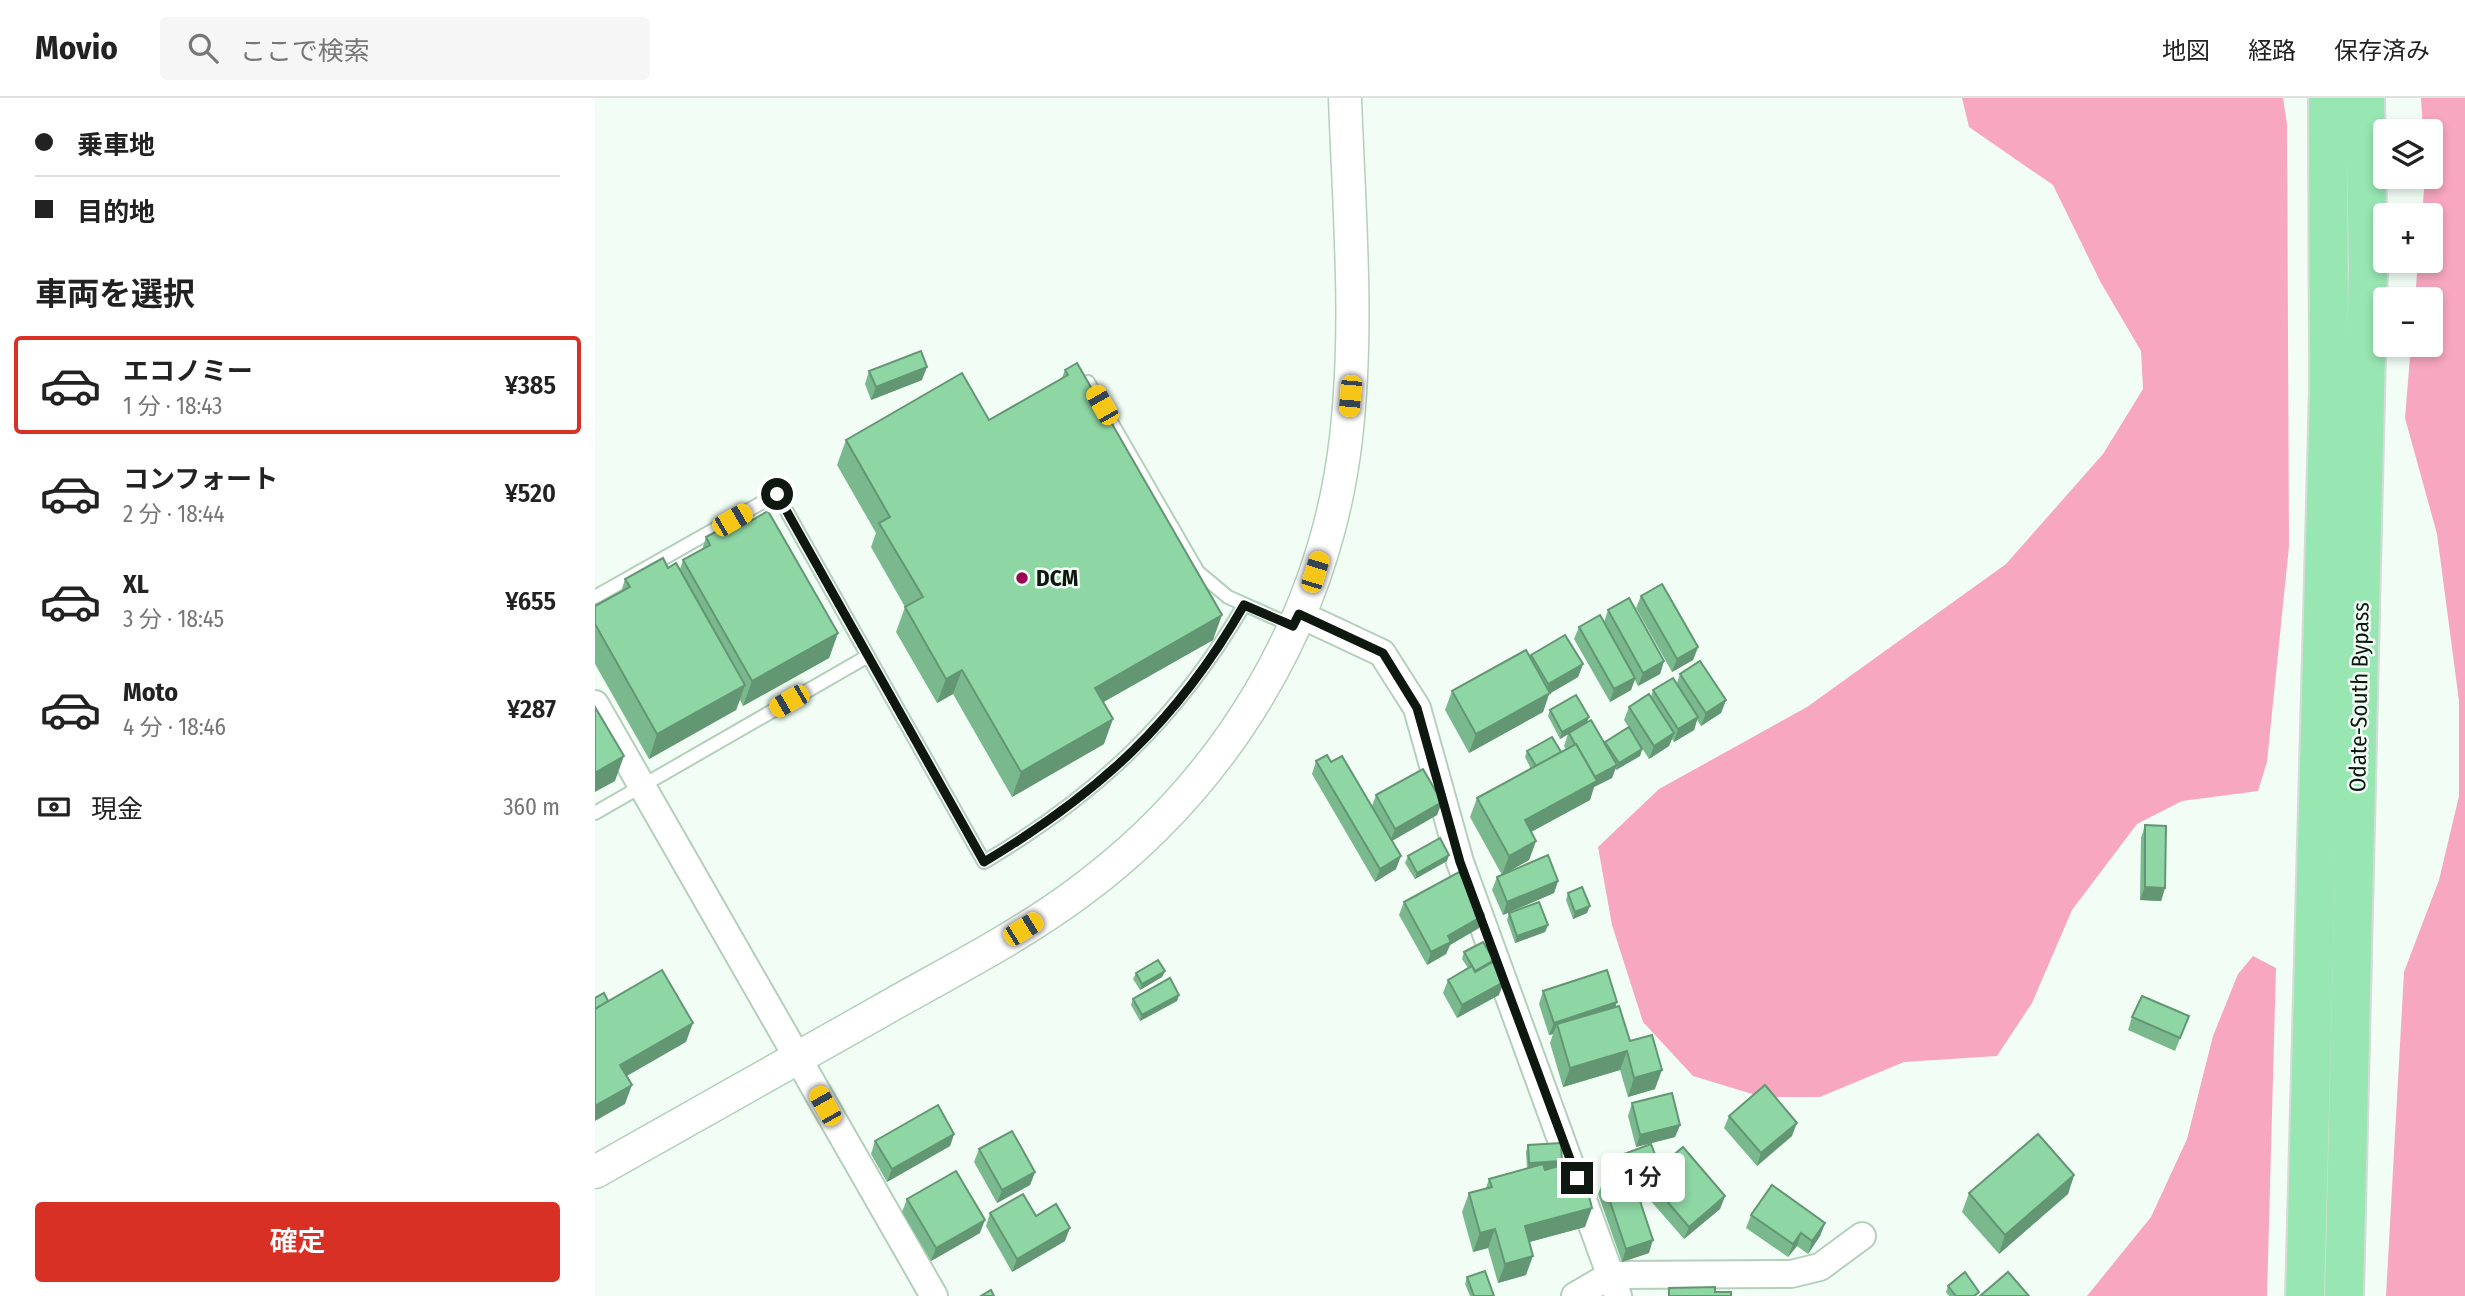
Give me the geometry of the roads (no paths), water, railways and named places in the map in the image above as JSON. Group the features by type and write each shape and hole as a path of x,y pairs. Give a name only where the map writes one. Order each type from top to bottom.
{"highway":[{"path":"2322,98 2329,158"},
{"name":"Odate-South Bypass","path":"2305,1296 2329,375 2328,98"},
{"name":"Odate-South Bypass","path":"2344,1296 2368,281 2368,98"}],"street":[{"path":"595,1172 1023,929 1076,895 1119,861 1181,804 1210,769 1256,699 1296,620 1327,533 1347,429 1352,293 1345,98"},
{"path":"1296,620 1383,653 1417,708 1460,862 1615,1285"},
{"path":"595,704 934,1296"},
{"path":"1575,1296 1615,1285 1791,1274 1820,1267 1862,1236"}],"lane":[{"path":"1088,382 1198,572 1212,587 1244,605 1296,620"},
{"path":"595,597 777,494 984,862 1082,798 1134,752 1186,692 1221,644 1244,605"},
{"path":"595,813 868,656"}],"place":[{"name":"DCM","path":"1022,578"}]}
